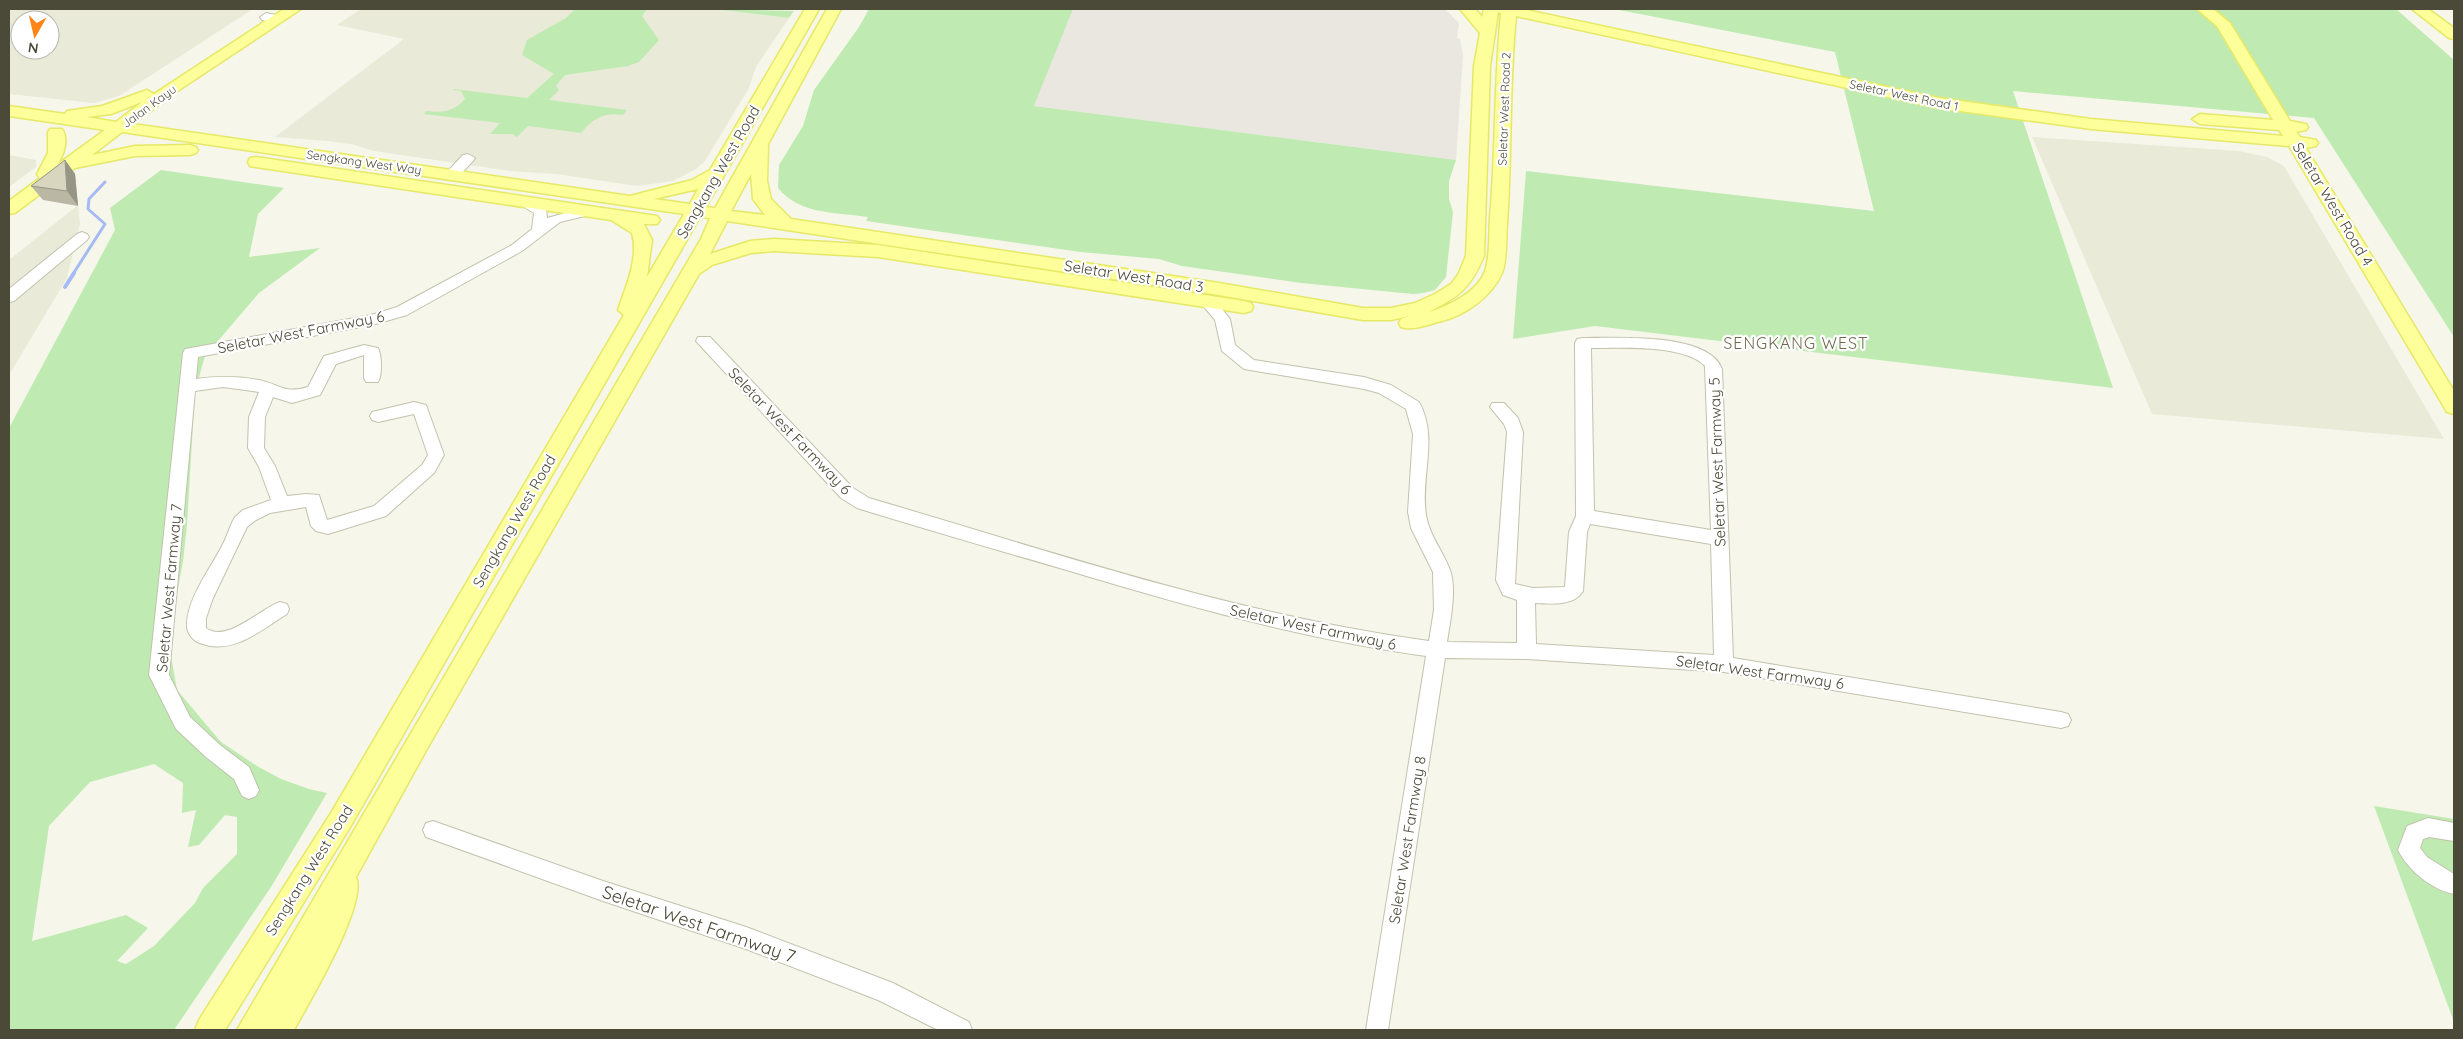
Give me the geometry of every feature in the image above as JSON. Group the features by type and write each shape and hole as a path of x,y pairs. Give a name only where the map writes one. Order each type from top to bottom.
{"main road":[{"name":"Jalan Kayu","path":"9,209 69,165 147,94 274,15 294,9"},
{"name":"Sengkang West Road","path":"210,1029 340,821 812,9"},
{"name":"Sengkang West Road","path":"251,1030 352,860 424,731 692,270 834,9"},
{"path":"1467,9 1487,32"},
{"name":"Seletar West Road 2","path":"1476,205 1482,66 1491,9"},
{"name":"Seletar West Road 2","path":"1499,209 1503,165 1507,9"},
{"name":"Seletar West Road 1","path":"1507,9 1552,12 1954,92 2084,111 2234,122 2298,134"},
{"name":"Seletar West Road 4","path":"2204,9 2223,22 2270,100 2298,134 2315,174 2454,407"},
{"name":"Seletar West Road 4","path":"2226,9 2298,134 2454,381"},
{"path":"2419,9 2454,35"},
{"path":"1507,34 1552,12"},
{"name":"Seletar West Road 1","path":"1552,12 1939,103 2021,116 2243,138 2298,134"},
{"name":"Jalan Kayu","path":"9,203 45,174 104,132 173,88 274,15"},
{"path":"160,132 150,124 152,112 173,88"},
{"path":"38,116 105,111 147,94"},
{"path":"2234,122 2249,119 2259,114 2270,100"},
{"name":"Sengkang West Way","path":"9,111 190,150 588,211 609,207"},
{"name":"Sengkang West Way","path":"9,125 56,132 160,132 452,175 609,207 717,222"},
{"path":"45,174 56,153 56,132"},
{"path":"2243,138 2278,151 2315,174"},
{"path":"761,142 760,197 768,211 786,224"},
{"path":"69,165 135,151 190,150"},
{"path":"609,207 698,184 717,173"},
{"name":"Seletar West Road 3","path":"717,222 878,251 1363,314 1391,314 1420,308 1457,288 1466,277 1475,256 1476,205"},
{"path":"609,207 635,225 641,233 643,244 634,289 612,353"},
{"name":"Seletar West Road 3","path":"717,222 786,224 1213,295 1234,306 1376,326 1397,325 1439,316 1474,297 1490,278 1496,264 1499,209"},
{"name":"Seletar West Road 3","path":"692,270 706,261 750,247 774,245 878,251"},
{"path":"279,1030 334,927 352,860"}],"street":[{"path":"452,175 468,158"},
{"path":"523,202 541,211 539,231"},
{"name":"Seletar West Farmway 6","path":"191,353 372,320 402,311 499,259 555,219 588,211"},
{"path":"9,297 82,237"},
{"name":"Seletar West Farmway 8","path":"1213,295 1222,319 1228,347 1250,366 1364,383 1385,389 1413,406 1421,434 1417,512 1420,528 1442,572 1443,610 1377,1030"},
{"path":"1226,333 1234,306"},
{"name":"Seletar West Farmway 6","path":"704,340 847,493 863,503 1166,593 1261,618 1357,639 1436,650 1527,651 1671,658 1724,664 2061,720"},
{"name":"Seletar West Farmway 5","path":"1585,516 1583,342 1637,344 1687,350 1709,360 1714,366 1724,664"},
{"path":"188,386 218,381 268,390 292,397 311,393 330,360 364,350 372,352 372,378"},
{"name":"Seletar West Farmway 7","path":"191,353 159,675 183,723 213,751 242,773 249,790"},
{"path":"268,390 257,418 256,448 267,466 281,504"},
{"path":"1498,407 1512,422 1515,432 1504,580 1511,591 1565,597 1574,591 1578,532 1585,516 1719,538"},
{"path":"280,609 228,638 214,640 203,636 198,632 196,625 208,588 221,560 235,541 238,524 248,515 281,504 313,500 317,521 322,526 328,527 380,511 428,469 436,455 420,409 414,408 378,416"},
{"path":"1526,594 1527,651"},
{"path":"2454,832 2428,827 2414,833 2409,850 2420,864 2449,884 2454,884"},
{"name":"Seletar West Farmway 7","path":"433,830 603,891 740,935 885,991 961,1030"}],"shaded area":[{"path":"9,9 253,9 119,96 94,103 9,94"},
{"path":"361,9 713,9 789,18 756,67 749,88 705,161 696,169 673,181 637,186 556,174 510,171 374,151 351,144 275,137 404,39 337,25"},
{"path":"1073,9 1445,9 1459,23 1457,38 1460,39 1463,55 1456,160 1034,106"},
{"path":"2032,137 2239,151 2267,157 2284,166 2444,439 2152,414"},
{"path":"9,155 36,160 36,167 9,187"},
{"path":"78,205 80,224 67,278 9,375 9,260"}],"green space":[{"path":"575,9 647,9 642,16 659,40 639,62 628,66 565,75 556,86 559,90 549,100 627,110 623,115 604,116 594,120 581,133 528,126 517,137 512,134 490,134 500,123 424,114 426,111 447,111 457,107 465,99 461,91 452,90 454,89 527,98 554,74 522,55 527,40 566,18"},
{"path":"713,9 794,11 789,18"},
{"path":"869,9 1073,9 1034,106 1456,160 1449,181 1449,199 1453,212 1446,277 1435,290 1413,294 1301,283 1182,266 1159,259 1081,252 866,221 868,217 819,211 797,203 778,188 779,165 803,126 814,90 859,27"},
{"path":"1614,9 2396,9 2454,60 2454,337 2314,118 2013,91 2113,388 1595,326 1513,339 1526,171 1874,211 1835,52"},
{"path":"161,170 284,188 258,214 249,257 320,248 259,293 205,356 195,391 187,525 183,561 170,634 170,650 177,690 221,742 257,766 281,779 327,793 271,887 174,1030 9,1030 9,428 115,230 110,208","holes":["154,764 183,783 182,813 196,810 188,847 199,845 225,815 237,817 237,854 203,888 195,903 154,946 126,964 117,961 148,928 126,915 32,941 49,826 90,782"]},
{"path":"2374,806 2454,819 2454,1022"}],"building":[{"path":"65,160 67,191 31,186"}],"waterway":[{"path":"73,274 105,224 88,209 89,199 105,182"},
{"path":"65,287 74,273"}],"district":[{"name":"SENGKANG WEST","path":"1796,343"}]}
